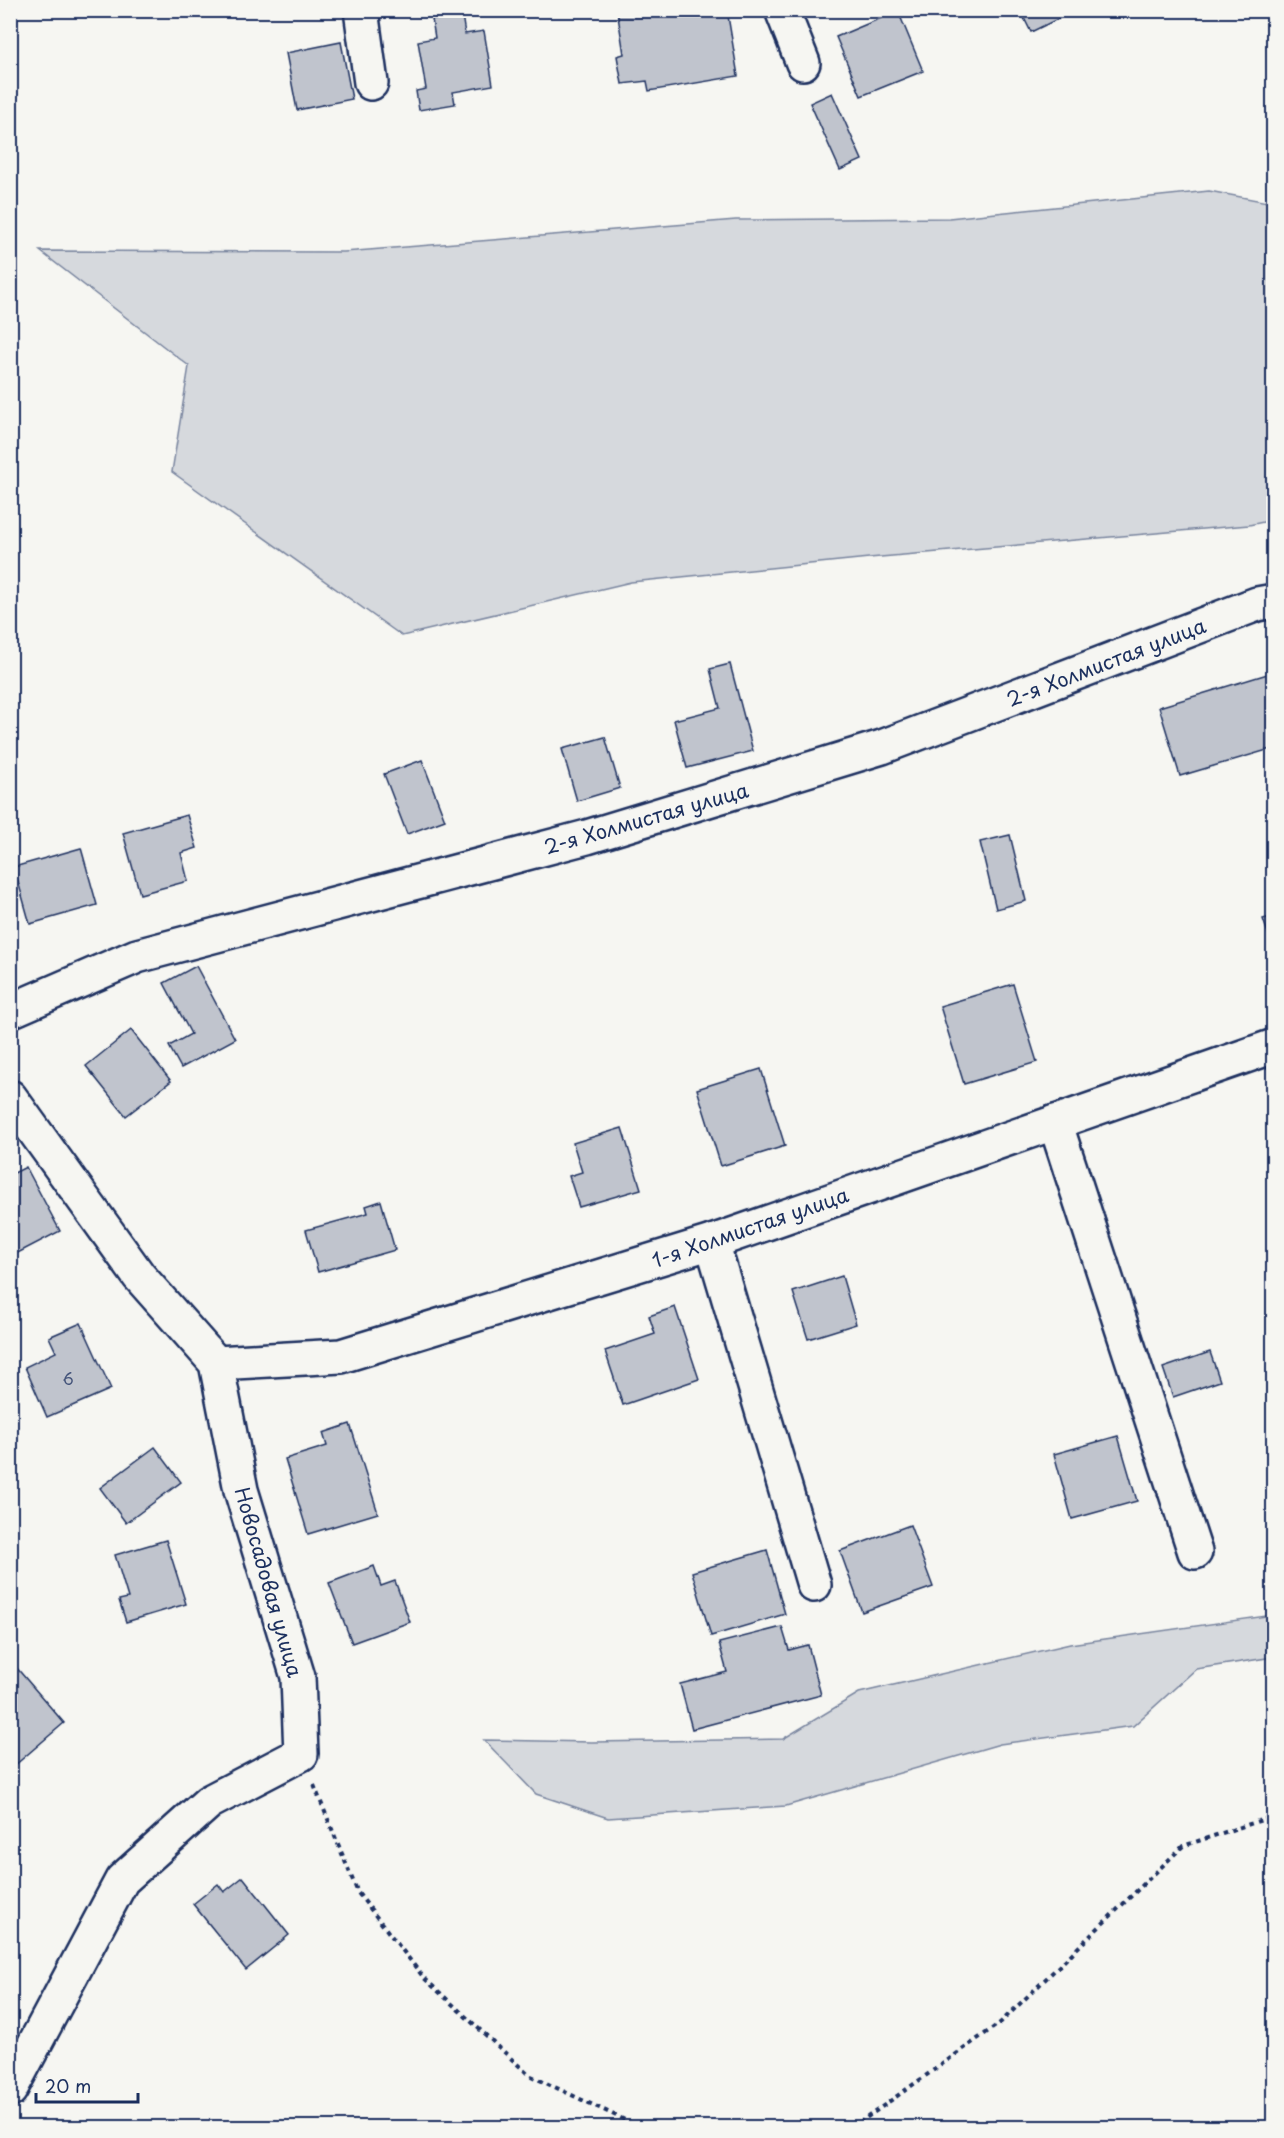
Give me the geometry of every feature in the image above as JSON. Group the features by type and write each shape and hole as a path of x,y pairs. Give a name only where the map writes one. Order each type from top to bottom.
{"street":[{"path":"361,10 371,83"},
{"path":"782,10 803,63"},
{"name":"2-я Холмистая улица","path":"10,1011 137,956 587,837 882,747 1257,604 1274,601"},
{"name":"1-я Холмистая улица","path":"216,1363 341,1356 712,1242 1274,1046"},
{"name":"Новосадовая улица","path":"10,1097 139,1276 216,1363 242,1490 298,1677 301,1754"},
{"path":"1055,1122 1196,1552"},
{"path":"712,1242 814,1585"},
{"path":"10,2090 122,1880 209,1802 301,1754"}],"path":[{"path":"301,1754 358,1893 424,1978 529,2075 642,2127"},
{"path":"852,2127 1000,2023 1183,1846 1274,1816"}],"shaded area":[{"path":"1209,191 1273,203 1273,520 1249,525 869,558 631,582 402,636 172,472 189,366 40,251 344,252 736,220 949,218"},
{"path":"1273,1615 1273,1657 1196,1669 1133,1726 1000,1744 786,1806 608,1818 536,1794 484,1740 592,1742 783,1739 859,1693 1070,1644"}],"building":[{"path":"617,10 727,10 738,76 649,91 647,81 622,84 617,56 624,54"},
{"path":"1020,10 1074,10 1074,11 1031,32"},
{"path":"898,11 923,71 861,96 836,37"},
{"path":"462,15 465,34 484,31 493,85 453,92 455,104 419,110 416,91 426,89 418,41 435,38 432,19"},
{"path":"341,42 352,99 297,110 286,53"},
{"path":"832,93 862,160 840,170 810,103"},
{"path":"730,664 753,751 687,768 674,720 720,708 710,669"},
{"path":"1274,672 1274,748 1180,776 1159,707"},
{"path":"605,737 620,788 577,801 562,749"},
{"path":"422,760 445,820 407,834 384,774"},
{"path":"187,815 197,848 181,853 188,881 140,894 123,833"},
{"path":"1010,835 1026,901 996,909 980,842"},
{"path":"81,848 97,905 30,924 14,867"},
{"path":"1274,916 1274,951 1263,919"},
{"path":"196,966 235,1039 181,1068 169,1046 191,1034 164,983"},
{"path":"1013,984 1037,1062 964,1084 940,1006"},
{"path":"131,1030 171,1081 126,1116 86,1066"},
{"path":"761,1069 785,1146 721,1166 697,1089"},
{"path":"622,1128 641,1189 579,1207 569,1176 582,1172 573,1143"},
{"path":"26,1167 60,1231 10,1257 10,1175"},
{"path":"381,1201 395,1250 318,1272 306,1230 368,1213 366,1206"},
{"path":"842,1276 856,1324 808,1339 793,1292"},
{"path":"675,1307 699,1379 623,1405 605,1351 655,1334 649,1316"},
{"path":"81,1323 111,1389 47,1417 25,1367 56,1352 49,1337"},
{"path":"1210,1352 1220,1381 1173,1397 1163,1368"},
{"path":"350,1424 378,1513 308,1534 285,1459 327,1446 323,1433"},
{"path":"1118,1436 1137,1501 1072,1519 1054,1454"},
{"path":"155,1447 181,1482 126,1523 100,1488"},
{"path":"910,1525 933,1587 862,1612 840,1551"},
{"path":"166,1540 186,1604 126,1622 119,1600 128,1598 115,1555"},
{"path":"767,1550 785,1614 711,1636 692,1572"},
{"path":"374,1566 381,1586 395,1581 410,1622 352,1643 329,1583"},
{"path":"782,1627 789,1650 808,1645 821,1695 692,1729 680,1684 727,1672 719,1643"},
{"path":"15,1666 64,1723 14,1766 10,1762 10,1670"},
{"path":"243,1877 289,1935 246,1970 193,1904 218,1884 224,1892"}]}
